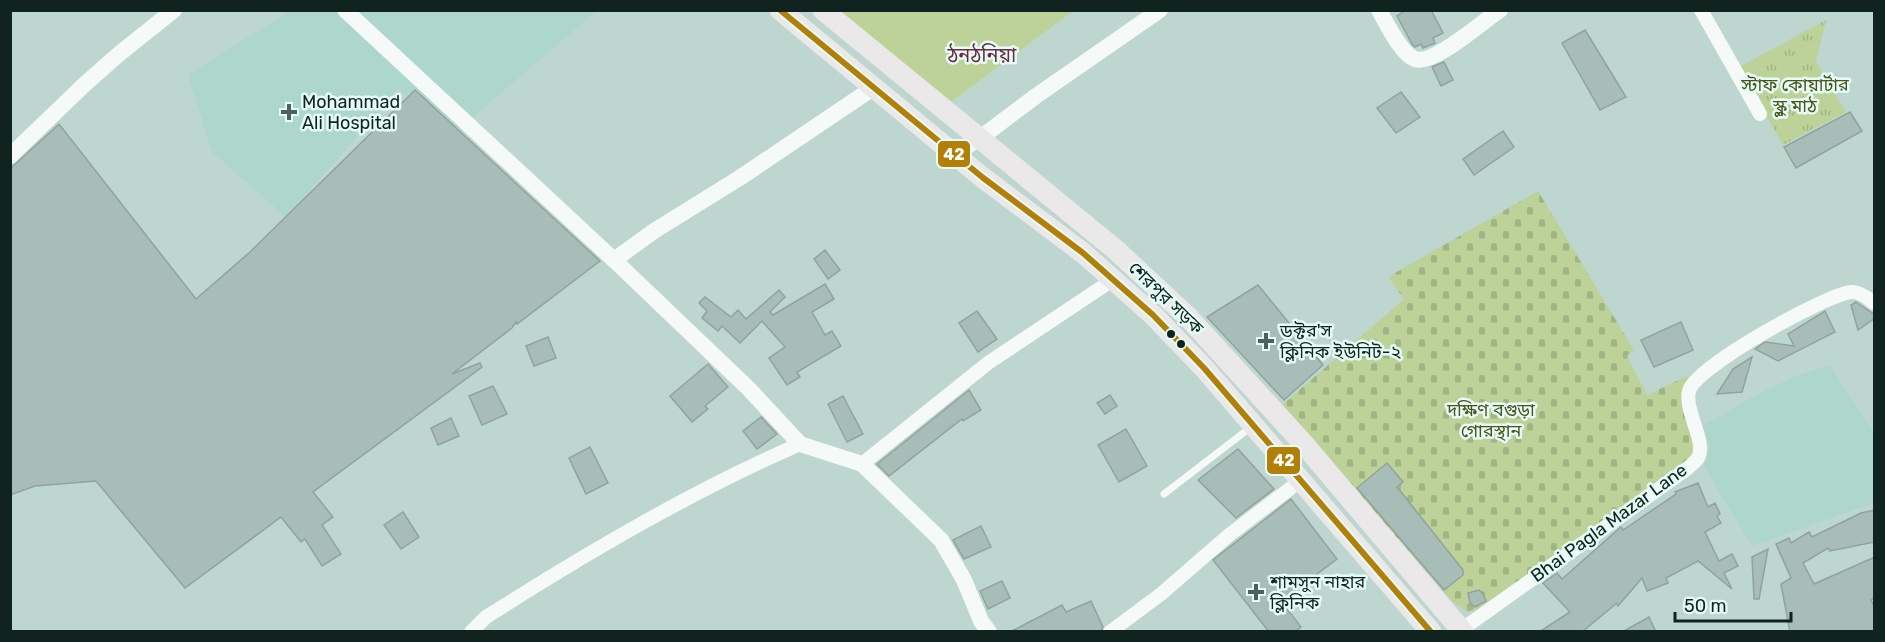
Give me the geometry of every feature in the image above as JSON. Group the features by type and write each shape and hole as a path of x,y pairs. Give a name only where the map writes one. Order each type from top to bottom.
{"highway":[{"name":"শেরপুর সড়ক","path":"780,10 954,154 1114,279 1153,315 1204,368 1431,632"},
{"name":"শেরপুর সড়ক","path":"823,10 1116,250 1188,317 1303,443 1462,631"}],"street":[{"path":"10,156 93,77 174,10"},
{"path":"345,10 614,260 749,389 800,444 862,464 941,540 964,580 981,621 989,632"},
{"path":"954,154 979,139 1036,96 1161,10"},
{"path":"1379,10 1408,54 1414,59 1423,61 1444,50 1500,10"},
{"path":"1701,10 1760,114"},
{"path":"614,260 654,231 741,177 873,88"},
{"path":"862,464 988,363 1114,279"},
{"name":"Bhai Pagla Mazar Lane","path":"1462,631 1688,468 1698,458 1700,445 1689,405 1689,391 1695,380 1733,351 1824,301 1852,291 1866,296 1875,303"},
{"path":"471,632 486,617 642,522 800,444"},
{"path":"1110,632 1161,594 1229,535 1300,481"}],"lane":[{"path":"1164,494 1253,426"}],"shaded area":[{"name":"Mohammad Ali Hospital","path":"290,11 597,11 452,135 399,89 286,217 212,152 188,75"},
{"path":"1830,365 1874,434 1874,503 1752,546 1704,466 1710,449 1703,426 1750,398 1796,376"}],"green space":[{"path":"838,11 1073,11 951,102"},
{"name":"স্টাফ কোয়ার্টার স্কুল মাঠ","path":"1826,20 1816,62 1846,112 1783,145 1739,67"},
{"name":"দক্ষিণ বগুড়া গোরস্থান","path":"1538,191 1634,350 1627,356 1647,395 1687,376 1691,381 1694,456 1485,607 1467,612 1452,601 1281,406 1404,299 1388,277"}],"building":[{"path":"1406,10 1431,10 1443,33 1433,38 1435,43 1423,48 1421,44 1415,47 1412,44 1397,16"},
{"path":"1585,30 1626,97 1600,110 1562,43"},
{"path":"1444,62 1453,80 1441,86 1432,67"},
{"path":"415,90 600,261 517,324 516,322 512,328 452,374 480,363 482,367 313,492 333,517 322,525 341,554 322,566 305,539 301,542 281,517 185,588 96,481 35,486 10,495 10,169 59,124 196,299 250,252"},
{"path":"1401,92 1420,117 1396,133 1377,108"},
{"path":"1850,112 1862,131 1796,168 1784,147"},
{"path":"1503,131 1514,147 1474,175 1463,159"},
{"path":"825,250 840,270 828,279 814,259"},
{"path":"825,284 834,299 812,312 825,335 832,331 841,346 797,372 800,377 787,385 769,358 785,347 762,321 740,343 722,326 718,331 702,318 707,311 699,303 705,297 731,317 738,310 746,319 779,290 785,297 770,312 773,315"},
{"name":"ডক্টর'স ক্লিনিক ইউনিট-২","path":"1258,285 1323,365 1284,400 1207,317"},
{"path":"1856,302 1875,315 1875,318 1858,330 1851,305"},
{"path":"977,311 997,339 978,352 959,323"},
{"path":"1825,311 1835,332 1778,361 1755,349 1765,342 1794,346 1788,334"},
{"path":"1681,322 1693,350 1654,367 1641,340"},
{"path":"548,337 556,358 534,366 526,346"},
{"path":"1752,357 1742,392 1717,394 1733,369"},
{"path":"708,364 728,387 705,406 708,409 692,422 670,396"},
{"path":"493,386 507,414 482,425 469,396"},
{"path":"969,390 981,410 963,421 962,419 889,476 877,464"},
{"path":"1110,395 1117,406 1105,414 1097,403"},
{"path":"843,396 863,434 847,442 828,404"},
{"path":"761,417 777,434 757,449 743,431"},
{"path":"451,418 459,436 438,445 431,428"},
{"path":"1126,429 1147,466 1119,482 1098,445"},
{"path":"590,447 608,483 586,494 569,458"},
{"path":"1238,449 1274,489 1236,518 1198,480"},
{"path":"1387,463 1403,482 1397,487 1463,570 1463,575 1444,590 1357,488"},
{"path":"1698,483 1708,507 1715,503 1720,514 1717,516 1721,523 1705,532 1719,561 1732,554 1738,566 1724,573 1732,589 1698,561 1666,578 1668,583 1647,591 1642,578 1618,606 1617,603 1582,632 1539,632 1570,612 1543,583 1557,573 1562,579 1621,527 1623,530 1676,494 1675,492"},
{"path":"1291,499 1337,559 1281,601 1301,627 1294,632 1269,632 1213,560"},
{"path":"1875,510 1875,542 1830,551 1828,548 1803,563 1814,584 1875,557 1875,597 1871,600 1875,609 1875,632 1790,632 1781,584 1791,578 1776,544 1789,538 1791,543 1809,532 1812,537 1861,513"},
{"path":"403,512 419,537 401,549 384,525"},
{"path":"981,526 991,547 964,559 953,540"},
{"path":"1768,549 1759,599 1754,599 1752,557"},
{"path":"1002,581 1010,598 988,609 980,591"},
{"path":"1479,590 1486,601 1475,607 1470,603 1468,593"},
{"path":"1091,601 1103,627 1101,632 1010,632 1062,605 1066,612"},
{"path":"1649,617 1656,632 1622,632"}],"transit line":[{"name":"42","path":"780,10 982,177 1083,253 1153,315 1204,368 1431,632"}],"place":[{"name":"Mohammad Ali Hospital","path":"289,112"},
{"name":"ডক্টর'স ক্লিনিক ইউনিট-২","path":"1266,341"},
{"name":"শামসুন নাহার ক্লিনিক","path":"1256,592"}],"district":[{"name":"ঠনঠনিয়া","path":"982,55"}]}
